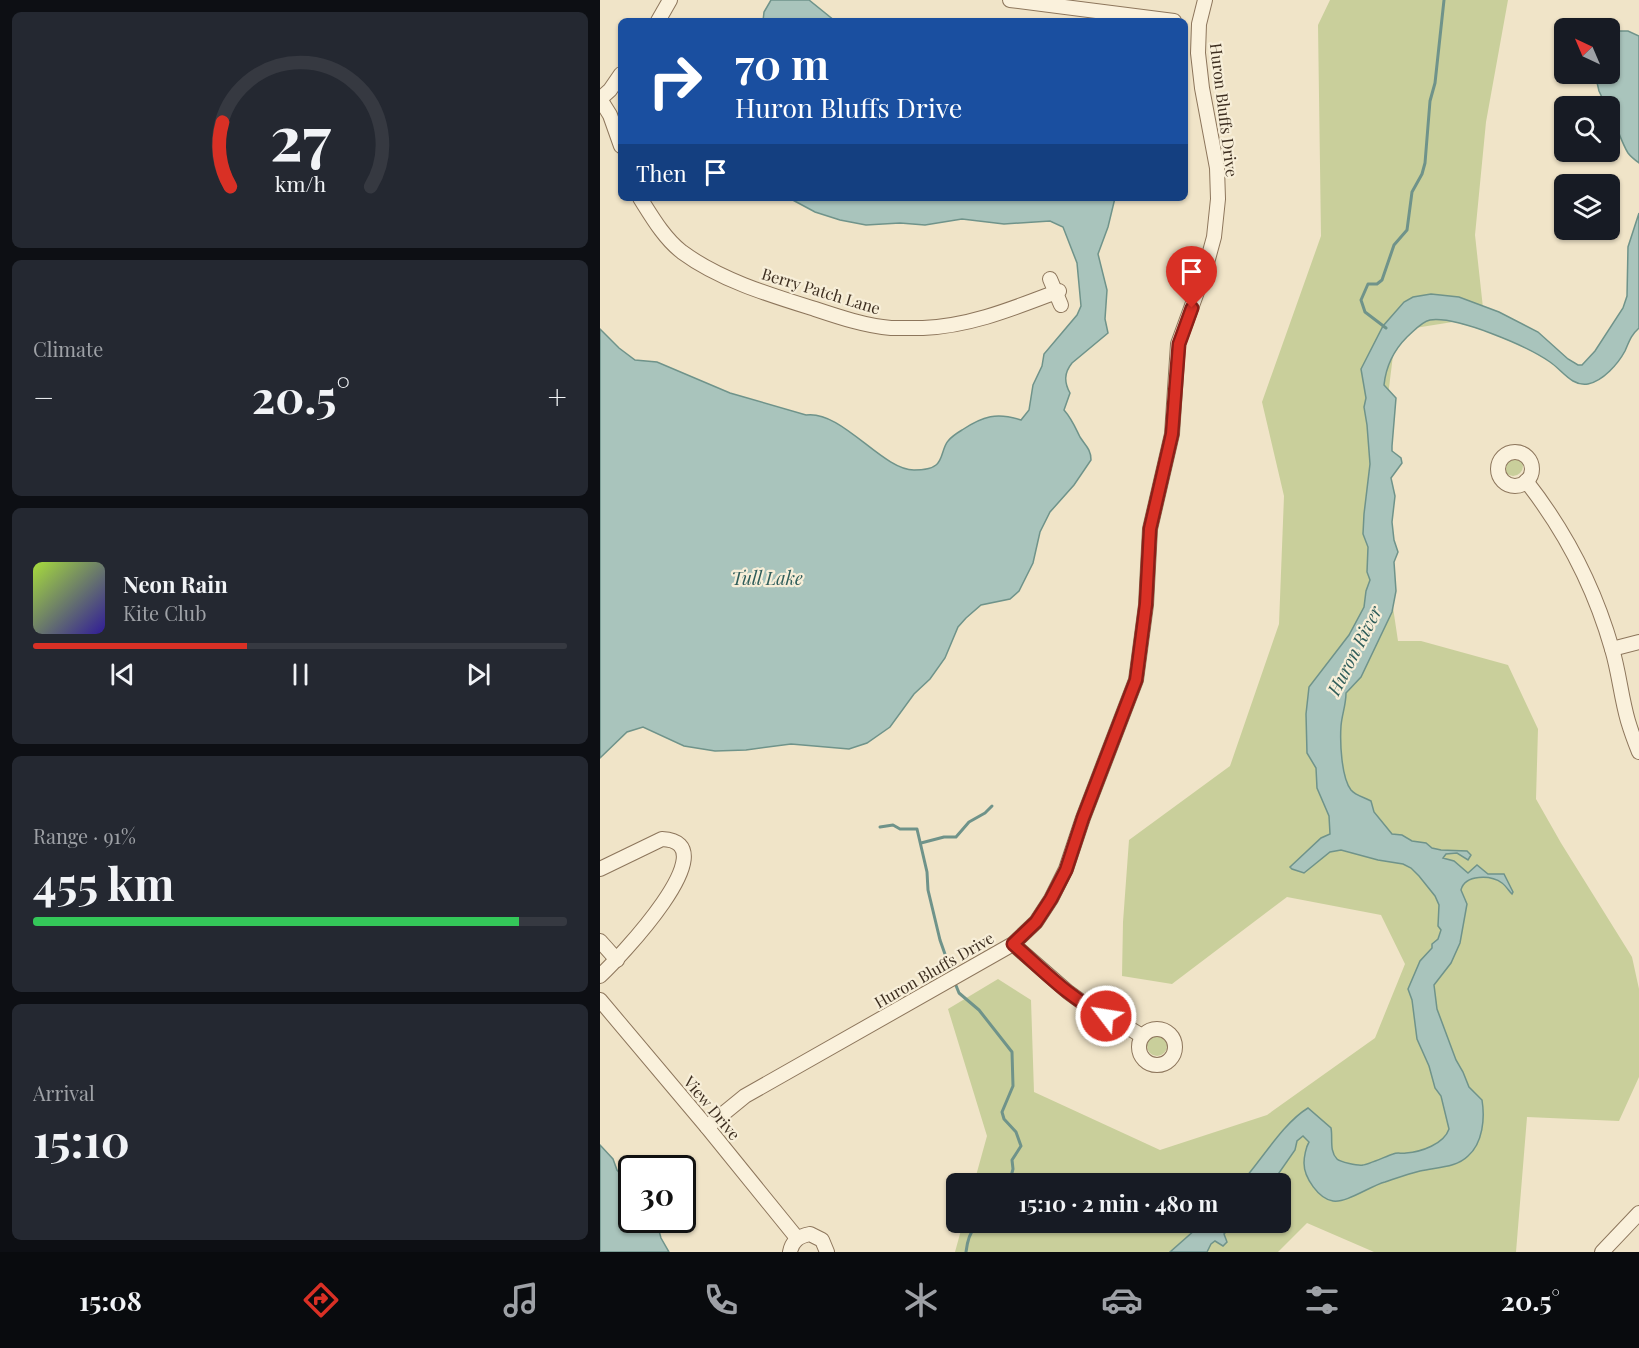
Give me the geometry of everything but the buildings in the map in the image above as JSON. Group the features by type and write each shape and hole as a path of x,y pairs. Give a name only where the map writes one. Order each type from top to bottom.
{"street":[{"path":"660,18 670,0"},
{"path":"1011,0 1058,2 1151,18"},
{"name":"Huron Bluffs Drive","path":"707,1127 746,1096 1013,944 1036,922 1066,870 1083,818 1136,680 1147,594 1150,529 1172,434 1179,344 1214,237 1218,199 1217,168 1192,23 1205,0"},
{"path":"618,78 600,99 610,115 618,138"},
{"name":"Berry Patch Lane","path":"642,201 658,227 680,251 700,264 778,298 843,318 889,327 925,328 974,321 1058,296 1050,279"},
{"path":"1526,481 1551,514 1578,559 1597,604 1612,649 1628,722 1639,752"},
{"path":"1612,649 1639,642"},
{"path":"600,869 662,839 671,839 680,846 685,856 684,866 666,899 617,960 600,976"},
{"path":"600,941 617,960"},
{"path":"1013,944 1068,992 1093,1010 1142,1036"},
{"name":"View Drive","path":"600,1000 797,1238"},
{"path":"1603,1252 1639,1213"},
{"path":"790,1252 797,1238 810,1234 826,1245 827,1252"}],"green space":[{"path":"1330,0 1508,0 1486,122 1475,235 1484,317 1396,331 1376,493 1398,641 1421,641 1508,665 1538,729 1536,799 1632,957 1639,989 1639,1077 1619,1121 1527,1117 1516,1252 1374,1252 1307,1223 1278,1252 955,1252 960,1233 1291,1233 1291,1173 977,1173 987,1136 948,1009 998,979 1031,1000 1034,1092 1160,1150 1267,1115 1375,1038 1405,964 1381,915 1287,897 1172,984 1122,976 1129,840 1230,766 1279,624 1284,496 1262,402 1321,236 1318,25"},
{"path":"1513,456 1520,459 1523,466 1520,473 1513,476 1506,473 1503,466 1506,459"},
{"path":"1157,1036 1164,1039 1167,1046 1164,1053 1157,1056 1150,1053 1147,1046 1150,1039"}],"water":[{"path":"771,0 809,0 831,18 763,18"},
{"path":"1620,31 1628,31 1639,36 1639,163 1630,156 1620,135 1620,96 1601,96 1597,84 1620,84"},
{"name":"Tull Lake","path":"795,201 1114,201 1098,254 1107,290 1105,319 1108,333 1072,363 1067,370 1066,378 1070,393 1064,410 1089,450 1091,460 1074,485 1050,512 1040,532 1033,563 1019,591 1010,599 981,605 966,618 958,627 945,658 930,679 914,694 890,727 867,743 849,749 791,744 746,750 715,751 684,746 643,727 627,732 600,758 600,329 635,360 657,362 730,393 834,421 889,461 902,467 920,470 936,465 950,439 977,421 997,416 1021,420 1029,410 1033,385 1042,366 1044,354 1077,315 1081,306 1077,263 1063,227 1050,221 1004,224 962,219 925,225 900,223 866,225 815,212"},
{"name":"Huron River","path":"1639,213 1639,328 1610,371 1594,382 1577,383 1550,362 1525,348 1474,327 1442,320 1427,321 1407,337 1391,359 1385,378 1384,385 1396,398 1392,451 1401,458 1402,463 1391,478 1395,496 1392,522 1398,552 1394,562 1396,591 1392,612 1361,677 1346,693 1341,726 1342,759 1345,777 1351,790 1371,801 1374,812 1392,834 1426,843 1432,848 1467,851 1471,855 1468,860 1457,853 1446,854 1443,858 1454,861 1468,873 1477,865 1488,874 1504,874 1513,892 1512,894 1497,880 1485,877 1473,879 1463,885 1461,890 1467,904 1460,943 1451,963 1434,985 1437,1009 1456,1060 1469,1087 1482,1100 1483,1122 1480,1137 1473,1151 1458,1163 1407,1175 1339,1201 1323,1196 1309,1181 1304,1163 1309,1142 1303,1136 1297,1141 1295,1150 1279,1173 1249,1173 1290,1123 1308,1108 1331,1128 1332,1148 1337,1159 1353,1164 1365,1165 1395,1153 1425,1149 1442,1139 1449,1129 1441,1096 1435,1088 1429,1066 1417,1039 1412,1000 1408,989 1420,961 1432,948 1441,930 1438,926 1439,905 1435,896 1411,868 1403,864 1341,850 1330,852 1304,873 1290,867 1321,838 1330,834 1329,816 1317,788 1316,768 1307,753 1306,714 1309,687 1349,635 1364,607 1370,580 1367,572 1368,547 1363,534 1370,464 1364,407 1366,398 1361,369 1383,326 1404,302 1413,297 1431,294 1459,297 1499,312 1538,332 1568,359 1582,365 1595,351 1623,308 1627,296 1628,247"},
{"path":"600,1145 613,1159 618,1171 618,1233 660,1233 669,1252 600,1252"},
{"path":"1192,1233 1225,1233 1227,1242 1223,1246 1215,1241 1207,1252 1170,1252"}],"waterway":[{"path":"1386,328 1365,312 1361,300 1368,284 1377,284 1382,280 1394,245 1407,230 1412,192 1425,163 1430,101 1435,83 1444,0"},
{"path":"921,843 944,837 956,837 969,822 992,806"},
{"path":"880,827 893,825 900,829 917,829 940,940 952,974"},
{"path":"955,983 959,993 979,1010 1012,1052 1013,1086 1002,1112 1004,1119 1016,1132 1021,1146 1012,1160 1012,1173"},
{"path":"966,1252 971,1233"}],"route":[{"path":"1106,1016 1093,1010 1068,992 1013,944 1036,922 1066,870 1083,818 1136,680 1150,563 1150,529 1172,434 1179,344 1192,308"}]}
